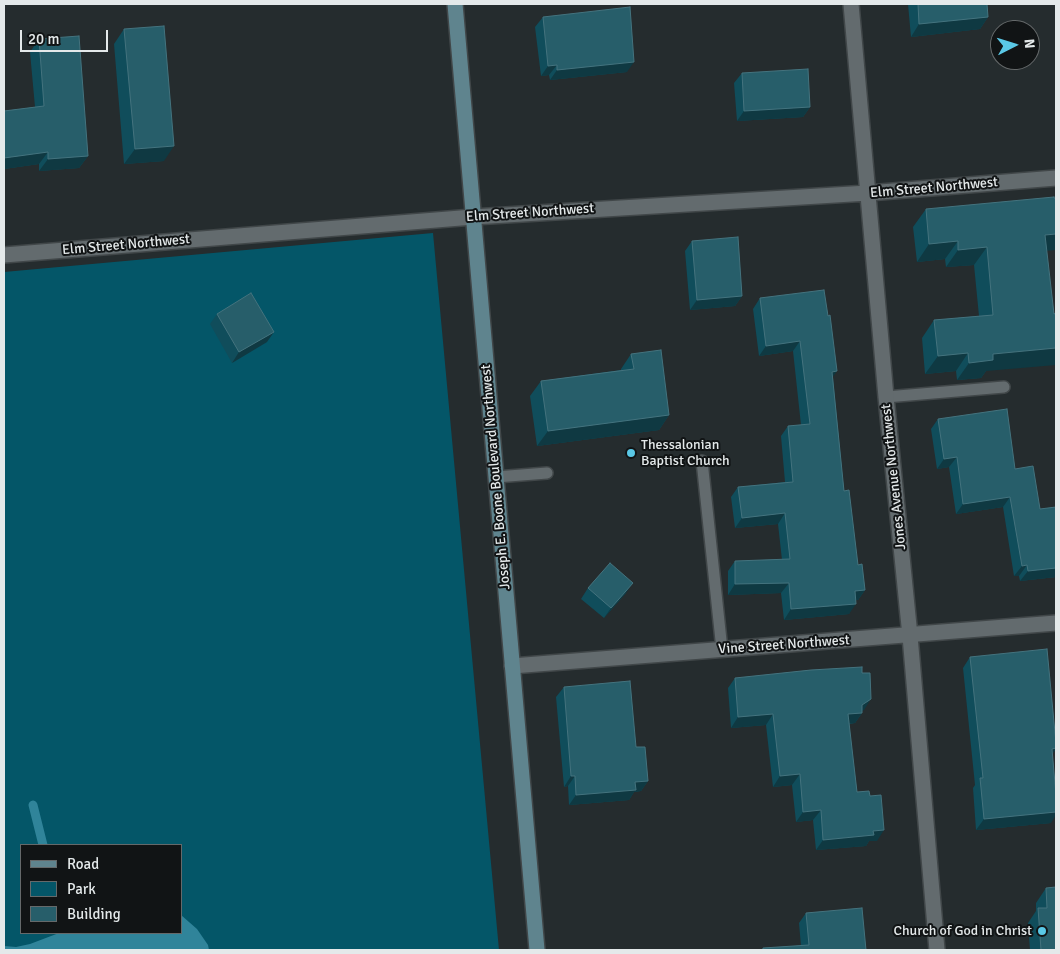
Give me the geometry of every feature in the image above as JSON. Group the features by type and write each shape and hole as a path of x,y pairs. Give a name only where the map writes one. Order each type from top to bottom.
{"main road":[{"name":"Joseph E. Boone Boulevard Northwest","path":"455,4 537,950"}],"street":[{"name":"Jones Avenue Northwest","path":"852,4 937,950"},
{"name":"Elm Street Northwest","path":"4,256 473,217 868,193 1056,178"},
{"name":"Vine Street Northwest","path":"512,666 1056,623"}],"lane":[{"path":"886,397 1004,387"},
{"path":"702,461 722,650"},
{"path":"496,477 547,473"}],"green space":[{"path":"433,233 499,950 4,950 4,272"}],"shaded area":[{"path":"182,916 197,929 208,945 209,950 4,950 4,946 16,947 56,934 182,934"}],"building":[{"path":"918,4 987,4 988,17 919,24"},
{"path":"630,7 634,62 557,70 557,65 548,66 543,17"},
{"path":"164,26 174,146 135,149 124,29"},
{"path":"79,36 88,156 48,159 48,152 4,158 4,111 44,106 39,39"},
{"path":"808,69 810,107 744,111 742,73"},
{"path":"1056,198 1056,234 1045,235 1054,314 1056,313 1056,348 993,354 993,360 969,363 968,353 938,356 934,320 993,315 987,247 958,250 958,241 929,244 926,209"},
{"path":"738,237 742,296 697,300 692,241"},
{"path":"824,290 828,316 830,315 837,371 832,372 844,491 849,490 858,565 862,564 865,590 855,591 856,604 791,609 789,583 735,584 735,561 790,559 785,513 742,518 738,487 793,482 788,426 810,424 800,341 766,346 760,298"},
{"path":"251,293 274,332 239,352 217,314"},
{"path":"661,350 669,415 548,431 541,381 634,369 631,354"},
{"path":"1007,409 1015,469 1033,466 1040,509 1056,507 1056,568 1028,571 1027,565 1022,566 1010,497 963,504 957,457 944,459 938,419"},
{"path":"610,563 633,583 611,608 588,588"},
{"path":"1047,649 1056,743 1056,748 1052,749 1056,812 984,819 980,778 983,778 970,657"},
{"path":"862,667 862,673 870,673 871,699 862,705 862,713 848,714 857,792 869,791 870,796 881,795 884,830 873,831 874,835 823,840 821,810 803,812 800,774 780,776 773,714 738,717 735,678"},
{"path":"630,681 636,747 645,747 648,781 635,782 636,790 576,795 575,776 571,776 564,687"},
{"name":"Church of God in Christ","path":"1056,887 1056,950 1041,950 1038,908 1047,908 1046,888"},
{"path":"862,908 866,950 763,950 763,948 809,945 806,913"}],"waterway":[{"path":"33,805 43,844"}],"place":[{"name":"Thessalonian Baptist Church","path":"631,453"},
{"name":"Church of God in Christ","path":"1042,931"}]}
